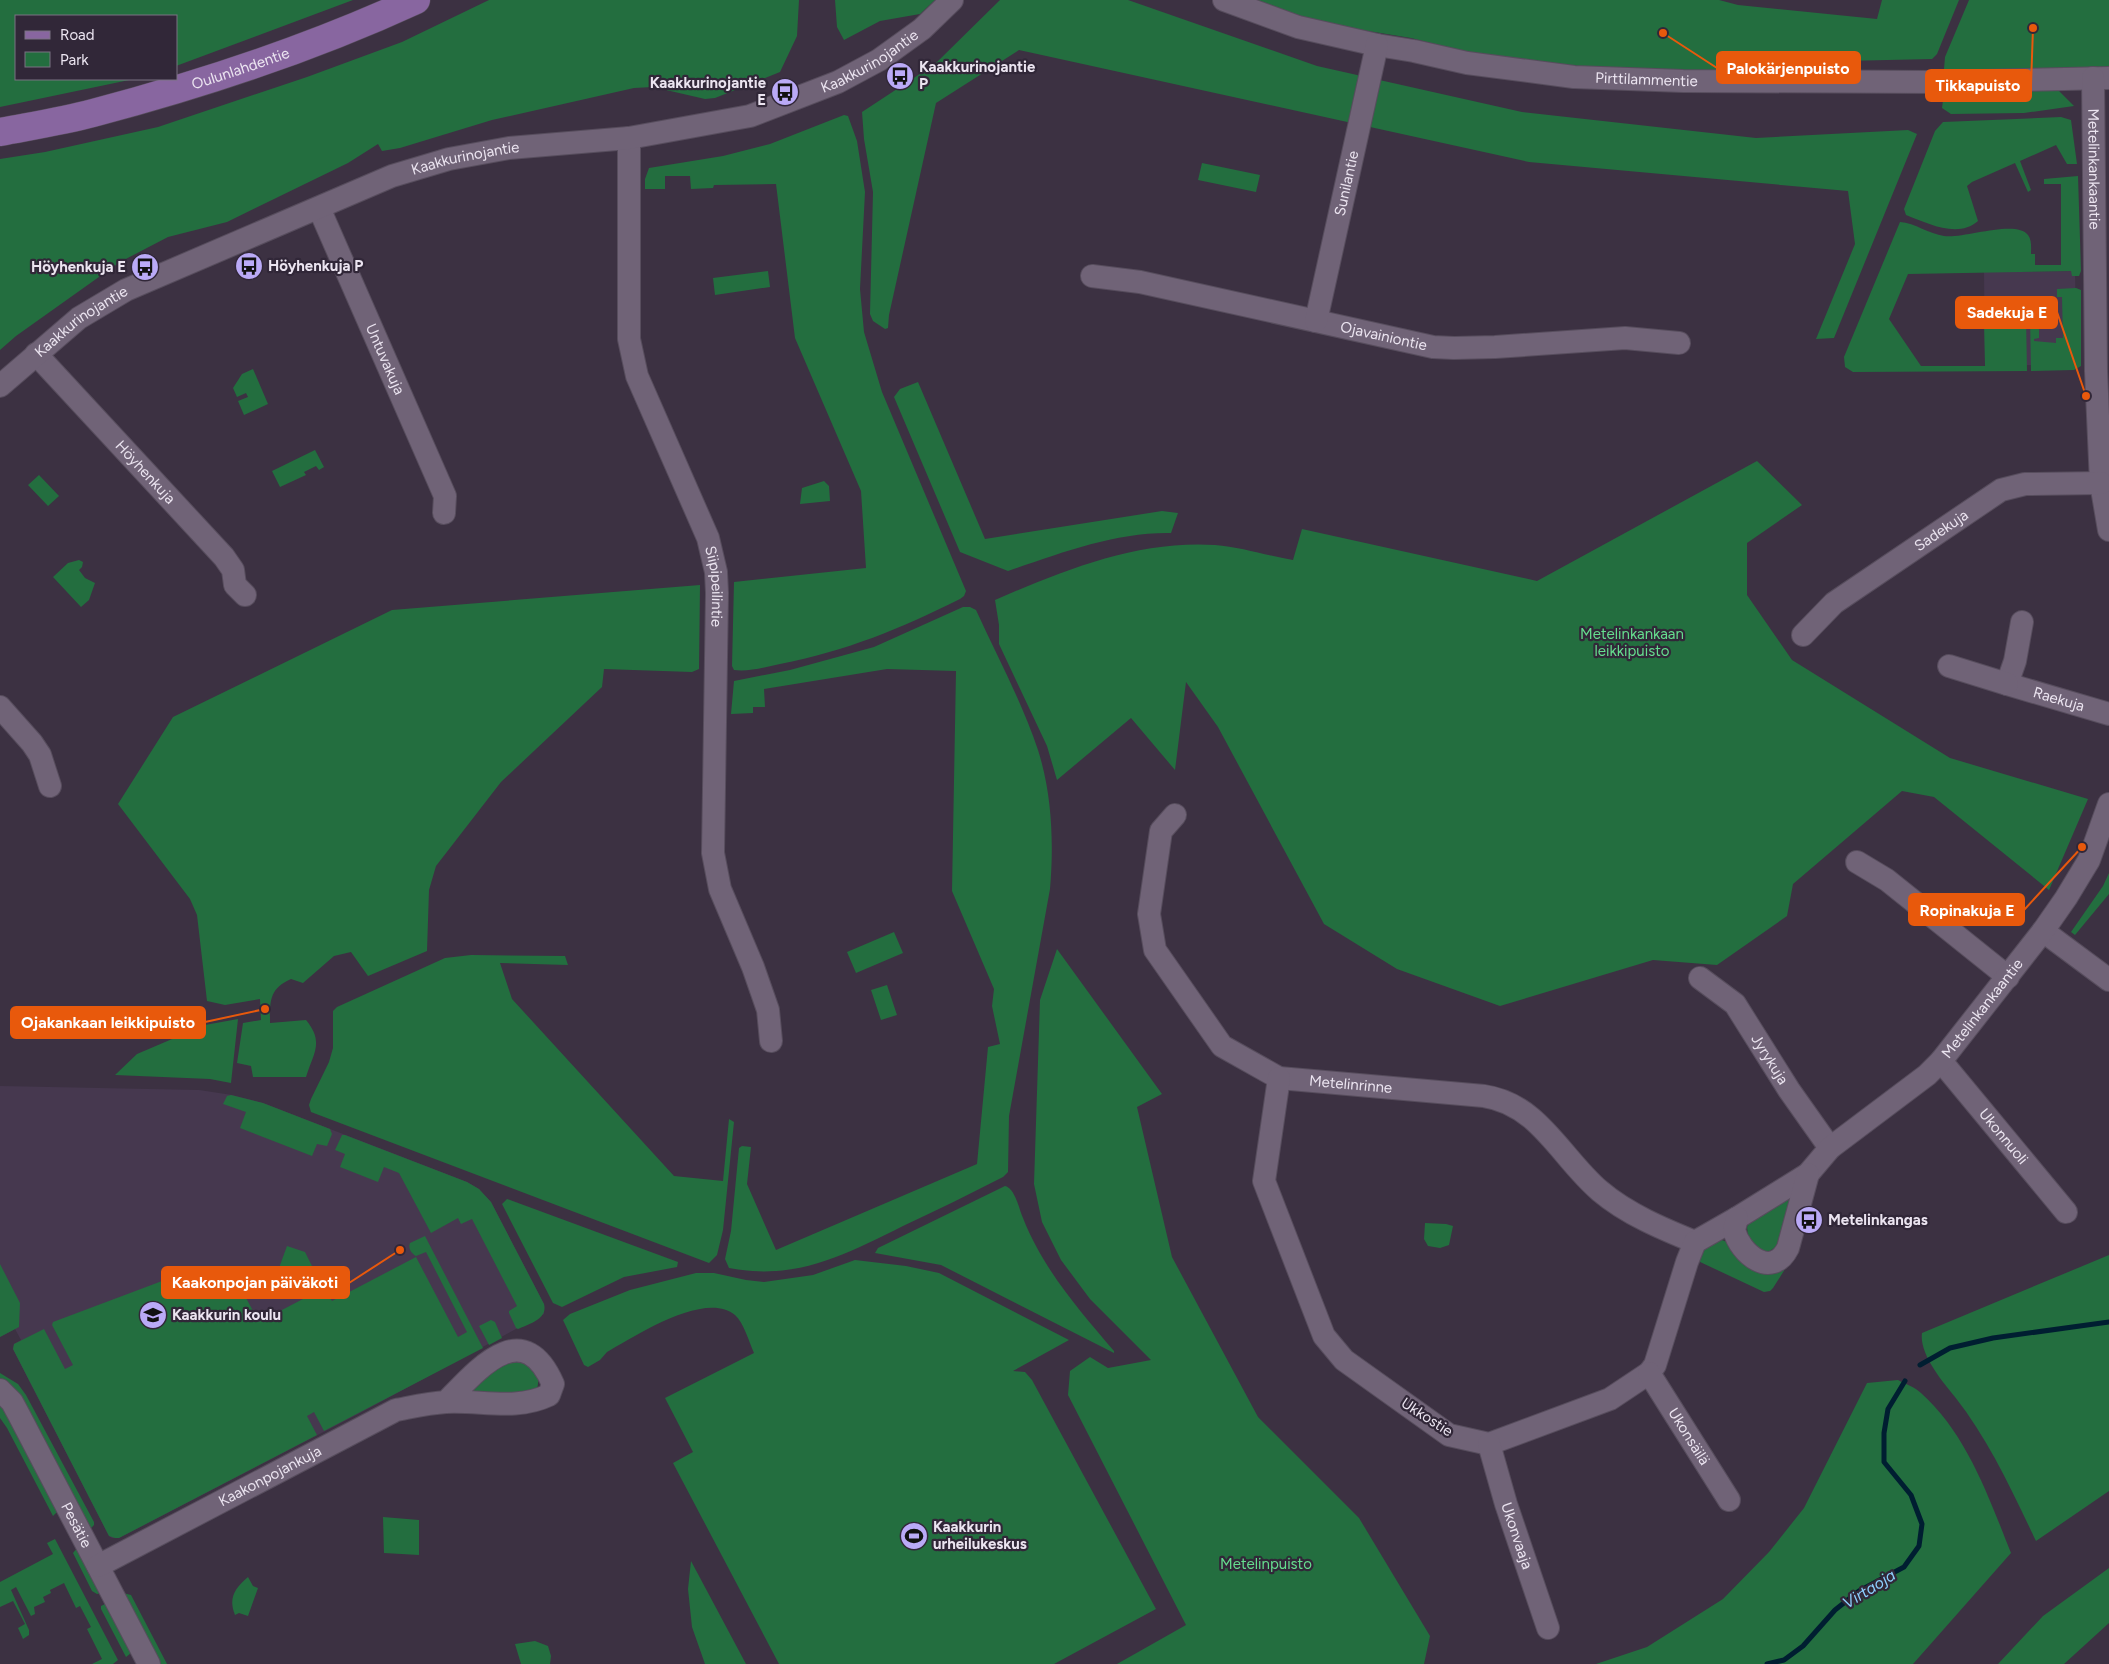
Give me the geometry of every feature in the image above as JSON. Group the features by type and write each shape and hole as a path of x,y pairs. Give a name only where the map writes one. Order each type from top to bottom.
{"main road":[{"name":"Oulunlahdentie","path":"0,132 92,113 235,72 377,18 416,0"}],"street":[{"name":"Kaakkurinojantie","path":"0,386 79,318 126,290 392,176 448,159 509,148 629,138 750,116 838,82 879,60 922,29 952,0"},
{"name":"Pirttilammentie","path":"1224,0 1298,27 1377,45 1467,63 1584,77 1693,82 1939,82 2101,78"},
{"name":"Sunilantie","path":"1316,321 1377,45"},
{"name":"Metelinkankaantie","path":"2101,78 2103,356 2101,483 2109,530"},
{"name":"Siipipeilintie","path":"629,138 629,339 637,376 708,538 716,572 713,853 715,873 753,967 768,1010 771,1041"},
{"name":"Untuvakuja","path":"319,208 445,496 444,513"},
{"name":"Ojavainiontie","path":"1092,276 1140,282 1433,347 1454,348 1564,343 1625,338 1679,343"},
{"name":"Höyhenkuja","path":"36,354 224,557 233,570 235,584 246,595"},
{"name":"Sadekuja","path":"1803,635 1834,603 2001,490 2025,484 2101,483"},
{"path":"2007,684 2016,661 2022,622"},
{"name":"Raekuja","path":"1949,666 2109,714"},
{"path":"0,707 32,743 40,755 50,786"},
{"name":"Metelinkankaantie","path":"1808,1174 1788,1248 1775,1261 1759,1261 1745,1251 1734,1230 1737,1218 1808,1174 1830,1148 1926,1075 1941,1061 2008,977 2066,898 2089,860 2109,804"},
{"name":"Metelinrinne","path":"1175,815 1160,831 1149,914 1155,950 1222,1046 1279,1078 1484,1096 1512,1104 1528,1114 1587,1179 1612,1201 1628,1211 1695,1242"},
{"path":"1857,862 1887,880 2008,977"},
{"path":"2043,931 2109,980"},
{"name":"Jyrykuja","path":"1700,978 1735,1004 1789,1090 1830,1148"},
{"name":"Ukonnuoli","path":"1941,1061 2066,1212"},
{"name":"Ukkostie","path":"1279,1078 1264,1181 1324,1336 1344,1360 1449,1435 1489,1444"},
{"path":"1489,1444 1610,1399 1649,1373 1654,1365 1695,1242 1737,1218"},
{"name":"Ukonsäilä","path":"1649,1373 1728,1500"},
{"name":"Pesätie","path":"0,1390 12,1402 149,1664"},
{"name":"Kaakonpojankuja","path":"98,1566 396,1410 446,1402"},
{"name":"Ukonvaaja","path":"1489,1444 1506,1504 1548,1628"}],"shaded area":[{"path":"2075,271 2077,364 1985,366 1984,272"},
{"name":"Kaakkurin koulu","path":"0,1086 199,1090 232,1095 263,1103 467,1182 479,1189 491,1202 544,1304 544,1314 358,1414 119,1538 112,1538 109,1536 13,1349 14,1344 21,1340 15,1329 0,1337"}],"green space":[{"path":"0,0 353,0 178,65 178,15 15,15 15,80 129,80 0,107"},
{"path":"489,0 799,0 797,36 780,72 715,98 705,99 653,87 634,88 492,120 400,148 382,151 378,144 348,163 227,222 168,237 120,262 16,336 0,350 0,159 45,152 158,127 307,77 402,42"},
{"path":"835,0 935,0 920,14 880,21 844,40 837,27"},
{"path":"1000,0 1128,0 1317,66 1522,112 1756,138 1908,130 1917,134 1834,338 1816,339 1855,244 1848,191 1529,162 1019,50 936,103 889,315 888,328 885,329 873,321 870,314 873,192 864,139 862,112 935,64"},
{"path":"1248,0 1719,0 1738,5 1877,19 1882,0 1959,0 1937,54 1932,59 1799,62 1799,67 1741,75 1638,72 1487,57 1411,38 1350,28 1300,17"},
{"path":"1969,0 2109,0 2109,70 1999,71 1944,69 1945,57"},
{"path":"2058,90 2074,106 2024,113 1951,114 1942,108 1944,93"},
{"path":"844,115 848,116 857,141 865,192 860,289 864,332 882,392 966,591 960,599 938,610 850,646 763,668 734,670 732,666 734,582 866,568 861,491 795,338 776,184 714,185 713,188 691,189 690,176 665,176 665,189 645,189 645,179 649,168 723,156 770,144"},
{"path":"2061,117 2071,120 2077,164 2067,164 2056,145 2020,161 2031,190 2028,192 2015,163 1972,182 1967,186 1978,221 1961,229 1942,228 1906,215 1904,209 1935,131 1943,122"},
{"path":"1202,163 1260,175 1256,192 1198,180"},
{"path":"2078,176 2081,271 2079,276 2072,276 2071,271 1908,274 1889,319 1921,366 1985,366 1984,322 2026,317 2027,371 1853,372 1845,367 1844,357 1900,222 1944,236 2001,229 2022,231 2029,237 2031,254 2035,254 2035,265 2061,265 2061,184 2044,184 2044,179"},
{"path":"768,271 770,287 715,295 713,278"},
{"path":"2076,288 2081,290 2081,366 2074,370 2031,371 2030,314 2032,314 2033,323 2039,324 2039,338 2034,339 2034,341 2056,343 2056,338 2063,338 2062,297 2057,297 2057,289"},
{"path":"253,369 268,404 244,415 238,401 248,397 246,393 237,397 233,388 242,374"},
{"path":"918,382 985,539 1162,511 1178,513 1171,533 1129,536 1109,540 1068,551 1008,571 960,552 894,397 900,389"},
{"path":"315,450 324,467 319,470 316,466 304,472 306,475 280,487 272,471"},
{"name":"Metelinkankaan leikkipuisto","path":"1757,461 1802,505 1747,543 1747,595 1792,660 1950,758 2088,799 2049,890 1934,797 1902,791 1793,884 1787,916 1717,965 1653,960 1500,1006 1397,969 1324,924 1218,727 1186,682 1175,770 1131,718 1057,780 1047,746 999,644 999,625 995,600 1048,578 1102,559 1158,547 1215,545 1293,560 1302,529 1537,581"},
{"path":"39,475 59,496 48,506 28,485"},
{"path":"824,481 829,486 830,501 800,504 802,488"},
{"path":"79,560 83,562 79,570 85,578 95,583 89,600 81,607 53,577 68,563"},
{"path":"700,585 699,669 692,672 604,669 602,687 501,782 436,866 429,890 427,951 368,976 351,952 334,956 303,983 291,979 278,987 272,996 270,1023 306,1020 315,1035 316,1047 306,1077 253,1077 251,1066 237,1063 243,1023 261,1020 260,999 225,1005 207,1001 197,915 190,899 118,804 173,717 392,610"},
{"path":"963,607 970,607 976,610 1025,714 1043,767 1051,819 1050,889 1009,1116 1008,1172 1003,1177 882,1237 819,1263 776,1271 729,1268 725,1259 731,1231 739,1148 742,1146 751,1147 747,1184 776,1250 977,1164 988,1047 1000,1044 992,1006 994,989 952,891 956,671 887,669 764,689 765,707 753,707 753,713 731,714 734,681 790,670 874,647"},
{"path":"2109,873 2109,894 2075,935 2071,932 2103,886"},
{"path":"894,932 903,953 856,973 847,952"},
{"name":"Metelinpuisto","path":"1057,949 1162,1094 1137,1107 1172,1257 1258,1417 1359,1518 1430,1636 1424,1664 1117,1664 1186,1625 1068,1395 1070,1371 1090,1357 1108,1368 1151,1360 1090,1299 1061,1260 1042,1222 1034,1184 1040,1000"},
{"path":"471,955 565,956 568,965 500,963 512,999 674,1176 723,1181 729,1119 734,1122 723,1230 717,1255 709,1263 311,1112 309,1105 311,1099 329,1062 333,1048 333,1011 337,1007 445,958"},
{"path":"887,985 897,1015 881,1020 871,990"},
{"path":"238,1019 231,1083 210,1079 115,1075 137,1054 205,1025"},
{"path":"231,1095 263,1103 330,1129 332,1134 327,1146 317,1144 312,1156 240,1128 246,1112 223,1104 227,1096"},
{"path":"342,1135 467,1182 479,1189 491,1202 544,1304 543,1314 537,1320 518,1329 516,1328 509,1311 517,1306 472,1219 461,1224 458,1218 431,1233 399,1173 384,1167 378,1182 340,1167 345,1154 335,1150"},
{"path":"1005,1186 1014,1195 1031,1237 1051,1272 1114,1353 941,1265 875,1253 878,1248"},
{"path":"1792,1196 1776,1247 1768,1252 1758,1251 1748,1236 1747,1227 1751,1220"},
{"path":"507,1199 678,1262 677,1267 624,1277 562,1307 553,1303 502,1204"},
{"path":"1425,1223 1453,1226 1449,1245 1440,1248 1428,1246 1424,1239"},
{"path":"425,1236 483,1348 324,1431 314,1412 307,1416 317,1435 119,1538 109,1536 13,1349 14,1344 44,1329 65,1369 73,1365 52,1325 53,1322 186,1272 245,1296 259,1322 322,1289 326,1291 332,1301 416,1257 458,1337 467,1332 426,1252 416,1256 410,1249 410,1243"},
{"path":"1722,1240 1787,1266 1770,1291 1764,1292 1698,1261 1707,1247 1713,1242"},
{"path":"287,1246 305,1252 315,1272 323,1267 329,1277 294,1296 272,1287"},
{"path":"2109,1255 2109,1491 2036,1541 2009,1485 1979,1431 1932,1367 1924,1350 1922,1333"},
{"name":"Kaakkurin urheilukeskus","path":"855,1260 906,1266 939,1273 1069,1340 1013,1371 1025,1372 1032,1380 1156,1609 1054,1664 779,1664 673,1463 693,1452 665,1398 754,1353 738,1318 722,1309 706,1308 688,1312 670,1318 634,1336 607,1352 600,1360 588,1367 584,1365 563,1320 570,1314 630,1290 696,1273 714,1273 764,1282 813,1275"},
{"path":"0,1264 20,1303 19,1327 0,1337"},
{"path":"491,1320 495,1322 502,1338 489,1345 479,1326"},
{"path":"522,1358 539,1376 537,1391 529,1394 474,1394 471,1388 473,1383 513,1360"},
{"path":"0,1373 18,1384 26,1395 94,1522 94,1525 89,1530 0,1380"},
{"path":"1898,1380 1913,1387 1937,1409 1964,1447 1985,1489 2011,1553 1913,1664 1596,1664 1647,1647 1723,1599 1769,1552 1804,1508 1867,1383"},
{"path":"0,1403 57,1512 53,1516 0,1418"},
{"path":"383,1517 419,1520 419,1555 384,1553"},
{"path":"55,1539 118,1660 113,1664 92,1664 102,1659 87,1629 91,1627 80,1606 76,1608 64,1583 50,1590 51,1593 43,1597 45,1602 34,1607 35,1614 31,1616 16,1587 11,1590 29,1630 29,1635 23,1639 18,1628 25,1624 13,1601 0,1607 0,1582 53,1554 47,1543"},
{"path":"78,1547 102,1593 97,1594 92,1591 73,1553"},
{"path":"691,1561 746,1664 705,1664 692,1627 688,1589"},
{"path":"2109,1568 2109,1623 2064,1664 1998,1664 2043,1616"},
{"path":"248,1577 253,1586 258,1588 248,1616 239,1613 235,1615 232,1603 234,1594 236,1589"},
{"path":"123,1593 131,1595 167,1664 158,1664"},
{"path":"107,1603 131,1653 126,1657 101,1609 101,1606"},
{"path":"535,1641 548,1646 551,1656 550,1664 521,1664 515,1644"}],"waterway":[{"name":"Virtaoja","path":"1920,1365 1950,1348 1993,1338 2109,1322"},
{"name":"Virtaoja","path":"1767,1664 1784,1660 1803,1646 1835,1610 1859,1591 1904,1567 1919,1546 1922,1524 1911,1495 1884,1462 1884,1433 1888,1409 1905,1381"}],"place":[{"name":"Tikkapuisto","path":"2033,28"},
{"name":"Palokärjenpuisto","path":"1663,33"},
{"name":"Kaakkurinojantie P","path":"900,76"},
{"name":"Kaakkurinojantie E","path":"785,92"},
{"name":"Höyhenkuja P","path":"249,266"},
{"name":"Höyhenkuja E","path":"145,267"},
{"name":"Sadekuja E","path":"2086,396"},
{"name":"Ropinakuja E","path":"2082,847"},
{"name":"Ojakankaan leikkipuisto","path":"265,1009"},
{"name":"Metelinkangas","path":"1809,1220"},
{"name":"Kaakonpojan päiväkoti","path":"400,1250"},
{"name":"Kaakkurin koulu","path":"153,1315"},
{"name":"Kaakkurin urheilukeskus","path":"914,1536"}]}
